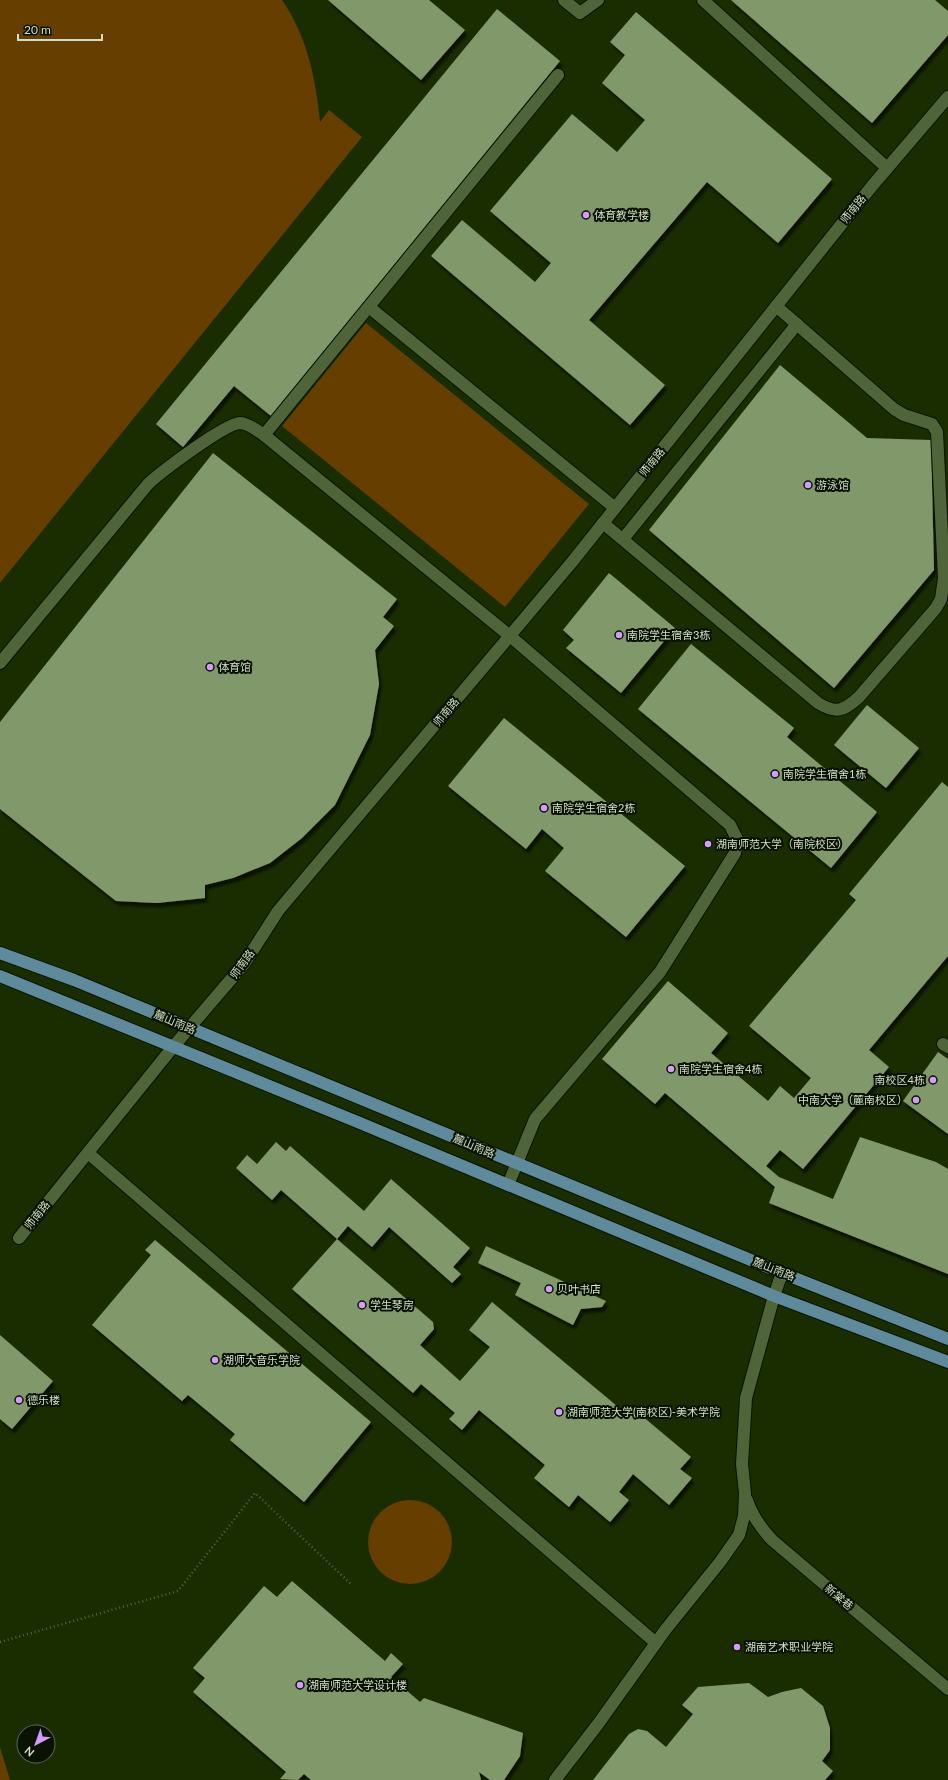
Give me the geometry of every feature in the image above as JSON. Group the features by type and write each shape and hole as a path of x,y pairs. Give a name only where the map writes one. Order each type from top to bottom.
{"main road":[{"name":"麓山南路","path":"0,953 74,980 782,1273 948,1339"},
{"name":"麓山南路","path":"0,976 774,1296 948,1362"}],"street":[{"path":"564,0 580,13 598,0"},
{"path":"703,0 887,168"},
{"path":"264,435 558,75"},
{"name":"师南路","path":"19,1238 173,1048 244,964 278,911 510,636 603,523 872,186 948,97"},
{"path":"603,523 828,710 840,710 859,698 936,608 941,599 944,578 937,432 932,424 904,415 894,409 776,306"},
{"path":"368,307 615,508"},
{"path":"623,539 797,324"},
{"path":"0,663 148,484 162,471 227,427 240,423 253,428 264,435 510,636 730,824 737,839 735,853 660,972 535,1119 508,1185"},
{"path":"88,1153 656,1644"},
{"path":"555,1780 739,1535 744,1516 745,1493 742,1464 746,1398 774,1296 782,1273"},
{"name":"新棠巷","path":"745,1493 750,1510 759,1526 772,1540 948,1690"}],"path":[{"path":"0,1642 178,1591 255,1493 352,1585"}],"shaded area":[{"path":"0,0 282,0 298,28 309,58 316,90 320,122 329,110 362,137 0,583"},
{"path":"366,323 589,504 505,607 282,426"},
{"path":"410,1500 418,1501 433,1507 445,1519 451,1534 451,1550 445,1565 433,1577 418,1583 410,1584 402,1583 387,1577 375,1565 369,1550 368,1542 369,1534 375,1519 387,1507 402,1501"},
{"path":"0,1747 10,1780 0,1780"}],"building":[{"path":"328,0 429,0 465,30 421,80"},
{"path":"731,0 935,0 948,11 948,35 872,123"},
{"path":"497,9 560,61 271,416 234,386 183,447 156,424"},
{"name":"体育教学楼","path":"636,12 832,179 778,243 707,182 589,320 665,385 630,425 431,256 462,220 535,282 551,263 490,211 572,114 617,152 645,120 602,83 625,55 610,42"},
{"name":"游泳馆","path":"780,365 867,438 931,440 934,570 834,688 649,530"},
{"name":"体育馆","path":"213,453 397,599 383,617 394,626 375,650 379,684 370,735 335,805 302,838 270,863 233,878 205,885 205,898 157,903 116,901 0,809 0,722"},
{"name":"南院学生宿舍3栋","path":"609,573 675,628 621,693 566,648 574,640 563,630"},
{"name":"南院学生宿舍1栋","path":"691,644 794,728 787,737 877,812 831,868 638,709"},
{"path":"867,705 919,748 886,788 834,745"},
{"name":"南院学生宿舍2栋","path":"504,718 685,866 626,937 545,871 564,848 542,829 526,849 448,786"},
{"path":"942,782 948,787 948,956 869,1050 889,1067 803,1169 780,1150 766,1166 779,1177 833,1199 860,1137 936,1162 948,1169 948,1274 769,1203 775,1187 665,1093 655,1104 602,1059 668,981 728,1033 711,1053 768,1101 780,1086 794,1098 811,1078 749,1026 856,900 849,894"},
{"name":"南校区4栋","path":"938,1052 948,1059 948,1134 903,1101"},
{"path":"276,1142 286,1151 290,1146 364,1211 391,1179 470,1248 453,1267 461,1274 452,1283 389,1227 372,1247 348,1226 337,1239 281,1190 272,1200 236,1168 247,1155 257,1164"},
{"name":"湖南师范大学(南校区)-美术学院","path":"337,1239 433,1322 434,1329 420,1345 460,1381 490,1347 469,1330 492,1302 623,1411 629,1405 691,1457 680,1469 692,1478 669,1505 633,1474 619,1492 629,1500 610,1522 578,1495 569,1507 534,1478 545,1465 479,1410 462,1430 449,1419 455,1413 421,1384 413,1393 292,1289"},
{"name":"湖师大音乐学院","path":"155,1240 371,1422 304,1502 230,1440 235,1434 188,1395 182,1401 92,1325 151,1255 145,1250"},
{"name":"贝叶书店","path":"486,1246 606,1301 602,1307 581,1309 573,1325 515,1295 521,1283 478,1263"},
{"name":"德乐楼","path":"0,1335 53,1381 12,1429 0,1419"},
{"name":"湖南师范大学设计楼","path":"292,1581 385,1661 391,1653 403,1664 391,1677 420,1702 424,1698 523,1733 520,1756 504,1780 490,1780 479,1772 481,1780 311,1780 304,1774 298,1780 280,1779 286,1772 193,1692 205,1678 193,1668 264,1586 277,1597"},
{"path":"749,1683 768,1697 801,1688 823,1706 830,1728 830,1750 822,1761 833,1771 825,1780 593,1780 629,1734 638,1729 647,1731 666,1747 693,1714 682,1705 698,1687"}],"place":[{"name":"体育教学楼","path":"586,215"},
{"name":"游泳馆","path":"808,485"},
{"name":"南院学生宿舍3栋","path":"619,635"},
{"name":"体育馆","path":"210,667"},
{"name":"南院学生宿舍1栋","path":"775,774"},
{"name":"南院学生宿舍2栋","path":"544,808"},
{"name":"湖南师范大学（南院校区）","path":"708,844"},
{"name":"南院学生宿舍4栋","path":"671,1069"},
{"name":"南校区4栋","path":"933,1080"},
{"name":"中南大学（麓南校区）","path":"916,1100"},
{"name":"贝叶书店","path":"549,1289"},
{"name":"学生琴房","path":"362,1305"},
{"name":"湖师大音乐学院","path":"215,1360"},
{"name":"德乐楼","path":"19,1400"},
{"name":"湖南师范大学(南校区)-美术学院","path":"559,1412"},
{"name":"湖南艺术职业学院","path":"737,1647"},
{"name":"湖南师范大学设计楼","path":"300,1685"}]}
